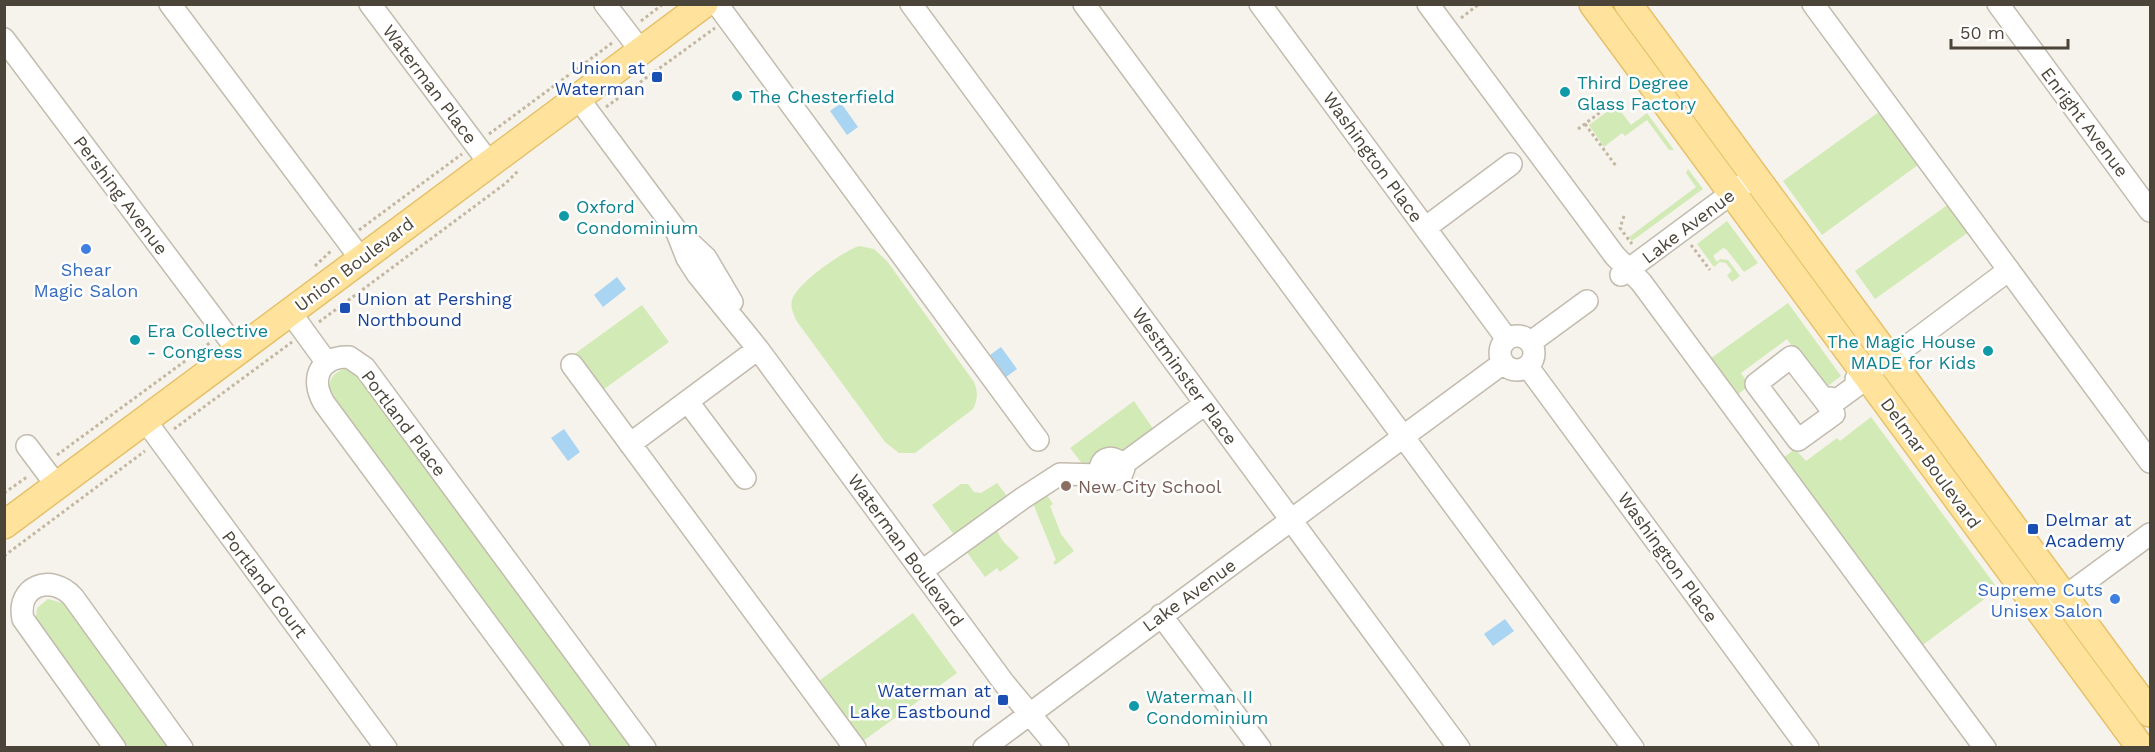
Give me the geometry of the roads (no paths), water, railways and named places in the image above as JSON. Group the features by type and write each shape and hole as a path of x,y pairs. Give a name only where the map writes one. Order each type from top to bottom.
{"main road":[{"name":"Union Boulevard","path":"4,525 49,476 152,430 238,351 297,322 354,249 482,154 578,98 633,42 704,4"},
{"name":"Delmar Boulevard","path":"1593,4 1732,193 1861,376 2141,747"},
{"name":"Delmar Boulevard","path":"1634,7 1888,358 2151,713"}],"street":[{"path":"170,4 354,249"},
{"name":"Waterman Place","path":"370,4 482,154"},
{"path":"605,4 633,42"},
{"name":"Westminster Place","path":"910,4 1459,747"},
{"path":"1084,4 1400,440 1633,747"},
{"name":"Washington Place","path":"1260,4 1507,339"},
{"path":"1428,4 1625,272 1641,282 1985,747"},
{"path":"1813,4 2151,462"},
{"name":"Enright Avenue","path":"1998,4 2151,211"},
{"path":"1610,27 1634,7"},
{"path":"722,11 1038,440"},
{"name":"Pershing Avenue","path":"4,39 238,351"},
{"name":"Waterman Boulevard","path":"578,98 676,230 695,271 758,350 1004,683 1058,747"},
{"path":"1425,228 1511,164"},
{"name":"Lake Avenue","path":"1625,272 1755,176"},
{"path":"1828,400 1837,400 1856,386 1861,376 1906,347 2009,270"},
{"path":"1531,342 1587,301"},
{"path":"297,322 327,363 316,379 318,392 324,403 579,747"},
{"path":"1516,336 1531,342 1535,353 1528,367 1517,371 1503,363 1500,348 1507,339 1516,336"},
{"path":"630,444 758,350"},
{"name":"Portland Place","path":"327,363 349,357 365,368 645,747"},
{"name":"Lake Avenue","path":"984,747 1503,363"},
{"path":"572,366 855,747"},
{"name":"Washington Place","path":"1528,367 1808,747"},
{"path":"688,402 745,478"},
{"path":"922,571 1060,474 1101,475 1109,480 1116,479 1121,476 1124,468 1122,465 1205,404"},
{"name":"Portland Court","path":"152,430 386,747"},
{"path":"27,446 49,476"},
{"path":"2042,614 2151,534"},
{"path":"115,747 23,619 21,610 26,594 42,584 51,583 66,590 73,597 182,747"},
{"path":"1161,615 1260,747"}],"water":[{"path":"841,103 858,127 847,135 830,111"},
{"path":"617,277 626,289 603,307 594,295"},
{"path":"1001,347 1017,369 1006,377 990,355"},
{"path":"564,429 580,452 568,461 551,438"},
{"path":"1505,619 1514,631 1493,646 1484,634"}],"place":[{"name":"Union at Waterman","path":"657,77"},
{"name":"Third Degree Glass Factory","path":"1565,92"},
{"name":"The Chesterfield","path":"737,96"},
{"name":"Oxford Condominium","path":"564,216"},
{"name":"Shear Magic Salon","path":"86,249"},
{"name":"Union at Pershing Northbound","path":"345,308"},
{"name":"Era Collective - Congress","path":"135,340"},
{"name":"The Magic House MADE for Kids","path":"1988,351"},
{"name":"New City School","path":"1066,486"},
{"name":"Delmar at Academy","path":"2033,529"},
{"name":"Supreme Cuts Unisex Salon","path":"2115,599"},
{"name":"Waterman at Lake Eastbound","path":"1003,700"},
{"name":"Waterman II Condominium","path":"1134,706"}]}
